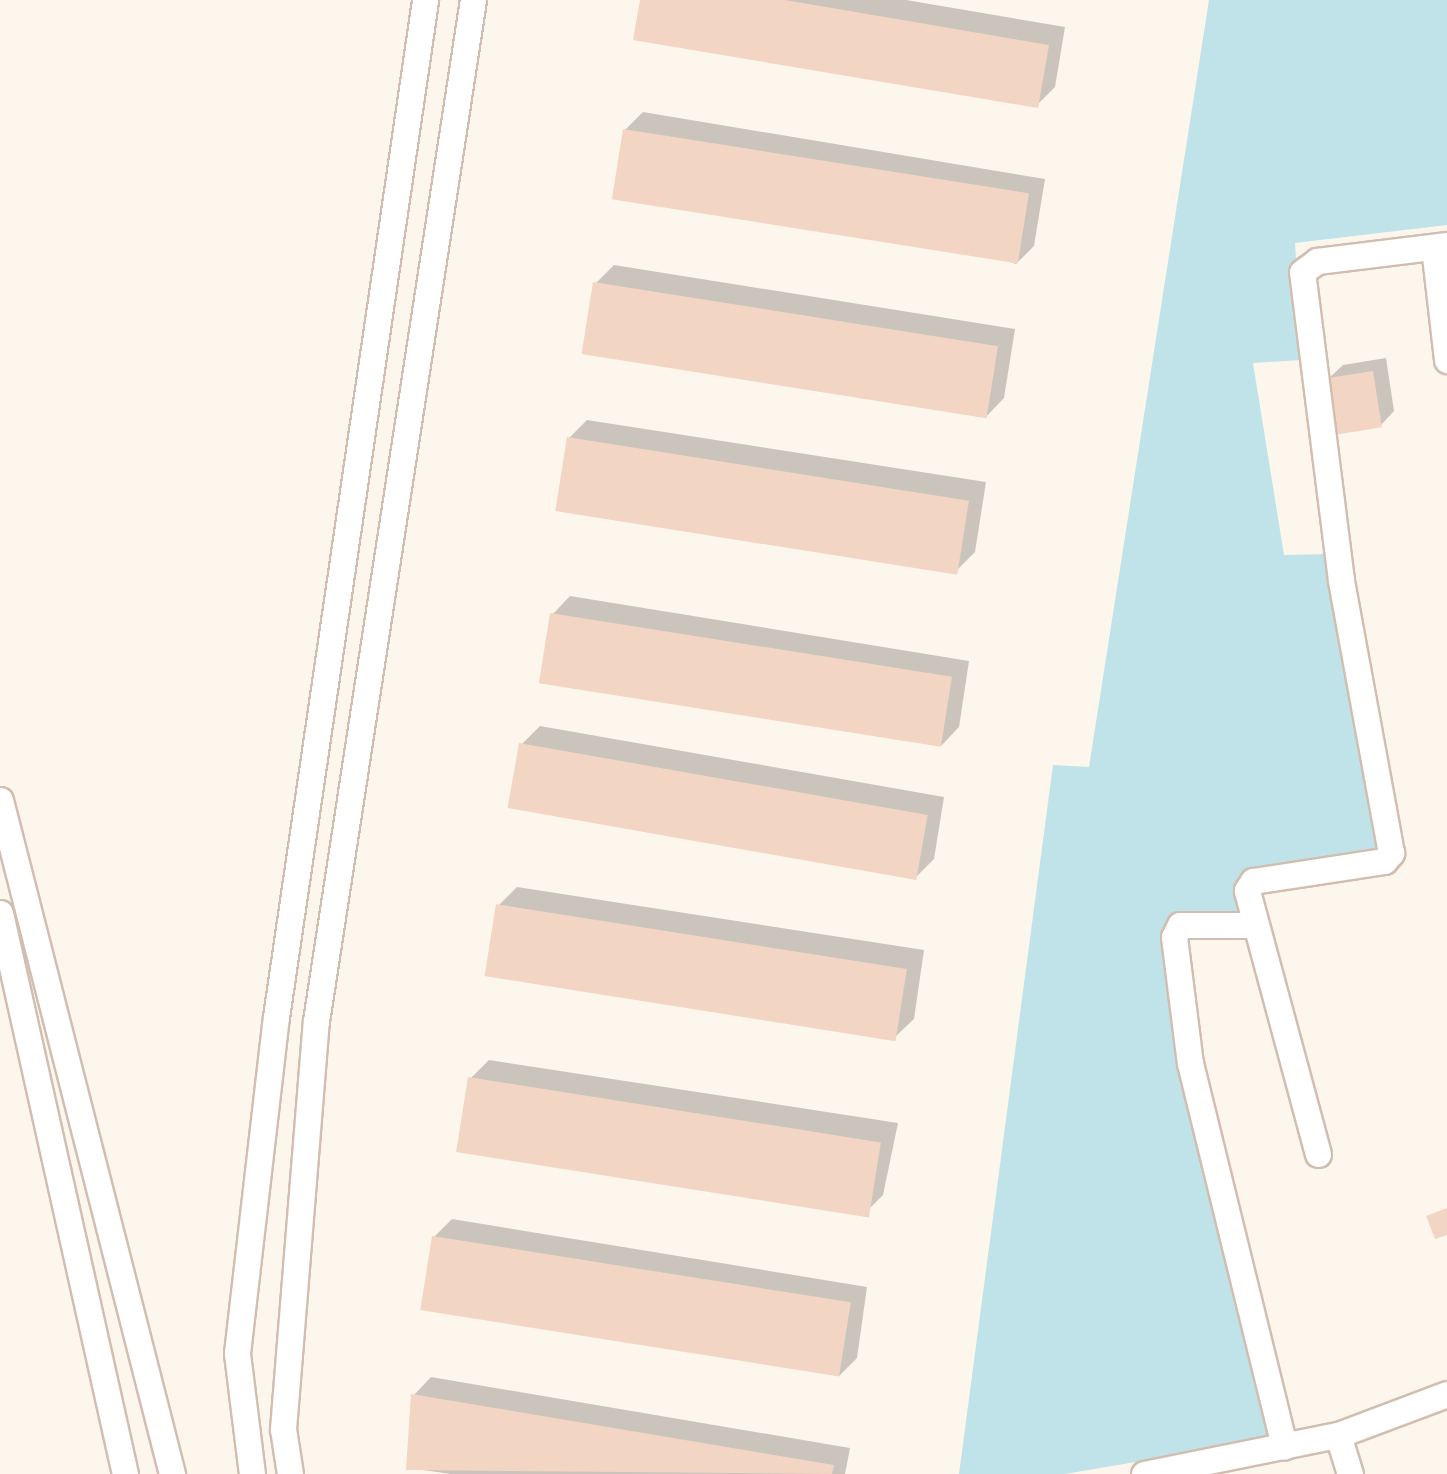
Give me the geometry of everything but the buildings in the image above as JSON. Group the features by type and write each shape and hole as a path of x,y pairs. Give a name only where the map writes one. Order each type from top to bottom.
{"street":[{"path":"252,1474 237,1353 272,1056 424,0"},
{"path":"290,1474 283,1429 316,1022 473,0"},
{"path":"1318,1154 1252,924 1247,890 1254,881 1384,861 1390,853 1342,580 1302,272 1317,261 1440,246 1447,360"},
{"path":"0,800 172,1474"},
{"path":"0,913 125,1474"},
{"path":"1252,924 1180,926 1174,937 1190,1063 1284,1448"},
{"path":"1144,1474 1197,1468 1338,1436 1447,1394"},
{"path":"1338,1436 1350,1474"}],"water":[{"path":"1209,0 1447,0 1447,225 1295,243 1302,360 1253,363 1284,555 1332,554 1398,864 1237,888 1250,931 1190,934 1189,988 1282,1437 1065,1474 959,1474 1053,765 1089,767"}]}
